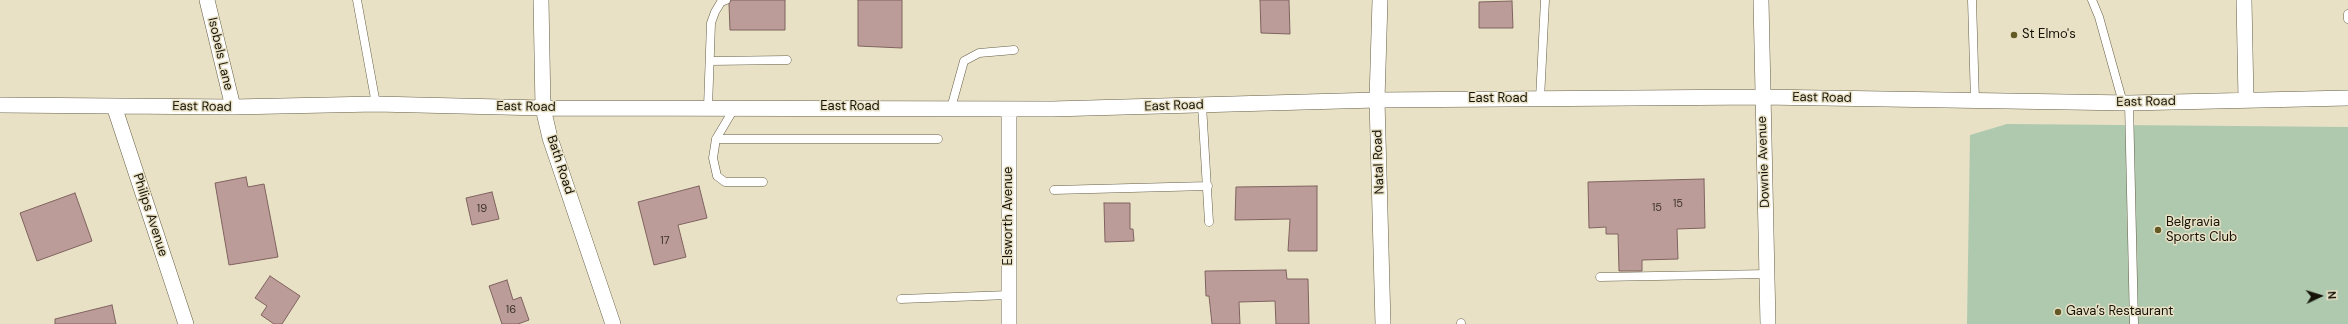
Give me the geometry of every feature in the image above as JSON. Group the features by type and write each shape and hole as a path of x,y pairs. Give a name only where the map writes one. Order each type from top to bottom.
{"street":[{"name":"Isobels Lane","path":"207,0 233,107"},
{"name":"Bath Road","path":"541,0 543,108 550,138 613,324"},
{"name":"Natal Road","path":"1380,0 1377,100 1383,324"},
{"name":"Downie Avenue","path":"1761,0 1768,324"},
{"path":"2244,0 2246,99"},
{"name":"East Road","path":"0,105 233,107 376,104 543,108 1009,108 1377,100 1762,97 2126,103 2246,99 2348,98"},
{"name":"Philips Avenue","path":"114,106 186,324"},
{"name":"Elsworth Avenue","path":"1008,324 1009,108"}],"lane":[{"path":"358,0 376,104"},
{"path":"708,107 711,23 714,12 721,2 726,0"},
{"path":"1540,99 1545,0"},
{"path":"1972,0 1975,101"},
{"path":"2092,0 2099,17 2126,103 2134,324"},
{"path":"2348,14 2348,19"},
{"path":"951,108 964,61 978,53 1014,50"},
{"path":"710,61 787,60"},
{"path":"1202,105 1209,222"},
{"path":"543,108 736,107"},
{"path":"736,107 716,138 714,158 718,176 725,182 763,182"},
{"path":"716,138 938,139"},
{"path":"1054,190 1208,186"},
{"path":"1600,277 1768,274"},
{"path":"901,299 1009,295"}],"green space":[{"name":"Belgravia Sports Club","path":"2007,124 2348,127 2348,324 1967,324 1970,135"}],"building":[{"path":"731,0 785,0 785,30 730,30 729,4"},
{"path":"858,0 902,0 902,48 858,46"},
{"path":"1260,0 1289,0 1290,34 1261,33"},
{"path":"1512,1 1513,28 1479,28 1479,2"},
{"path":"246,177 248,187 264,184 278,257 229,265 215,183"},
{"path":"1704,179 1705,228 1677,229 1678,259 1642,260 1642,271 1619,271 1618,234 1606,234 1606,227 1589,228 1588,182"},
{"path":"699,186 707,218 678,225 686,257 654,265 638,202"},
{"path":"1317,186 1317,251 1288,251 1290,219 1235,220 1236,187"},
{"path":"492,192 499,219 472,225 466,198"},
{"path":"75,193 92,241 37,261 20,213"},
{"path":"1104,203 1130,203 1130,229 1133,229 1134,241 1105,242"},
{"path":"1286,270 1287,279 1308,279 1309,324 1276,324 1275,301 1239,302 1240,324 1212,324 1209,296 1206,296 1205,271"},
{"path":"270,276 300,296 282,324 274,324 261,315 267,306 255,298"},
{"path":"507,280 513,300 521,297 529,320 518,324 502,324 489,286"},
{"path":"112,305 116,324 55,324 55,319"}],"place":[{"name":"St Elmo's","path":"2014,35"},
{"name":"Belgravia Sports Club","path":"2158,230"},
{"name":"Gava’s Restaurant","path":"2058,312"}]}
